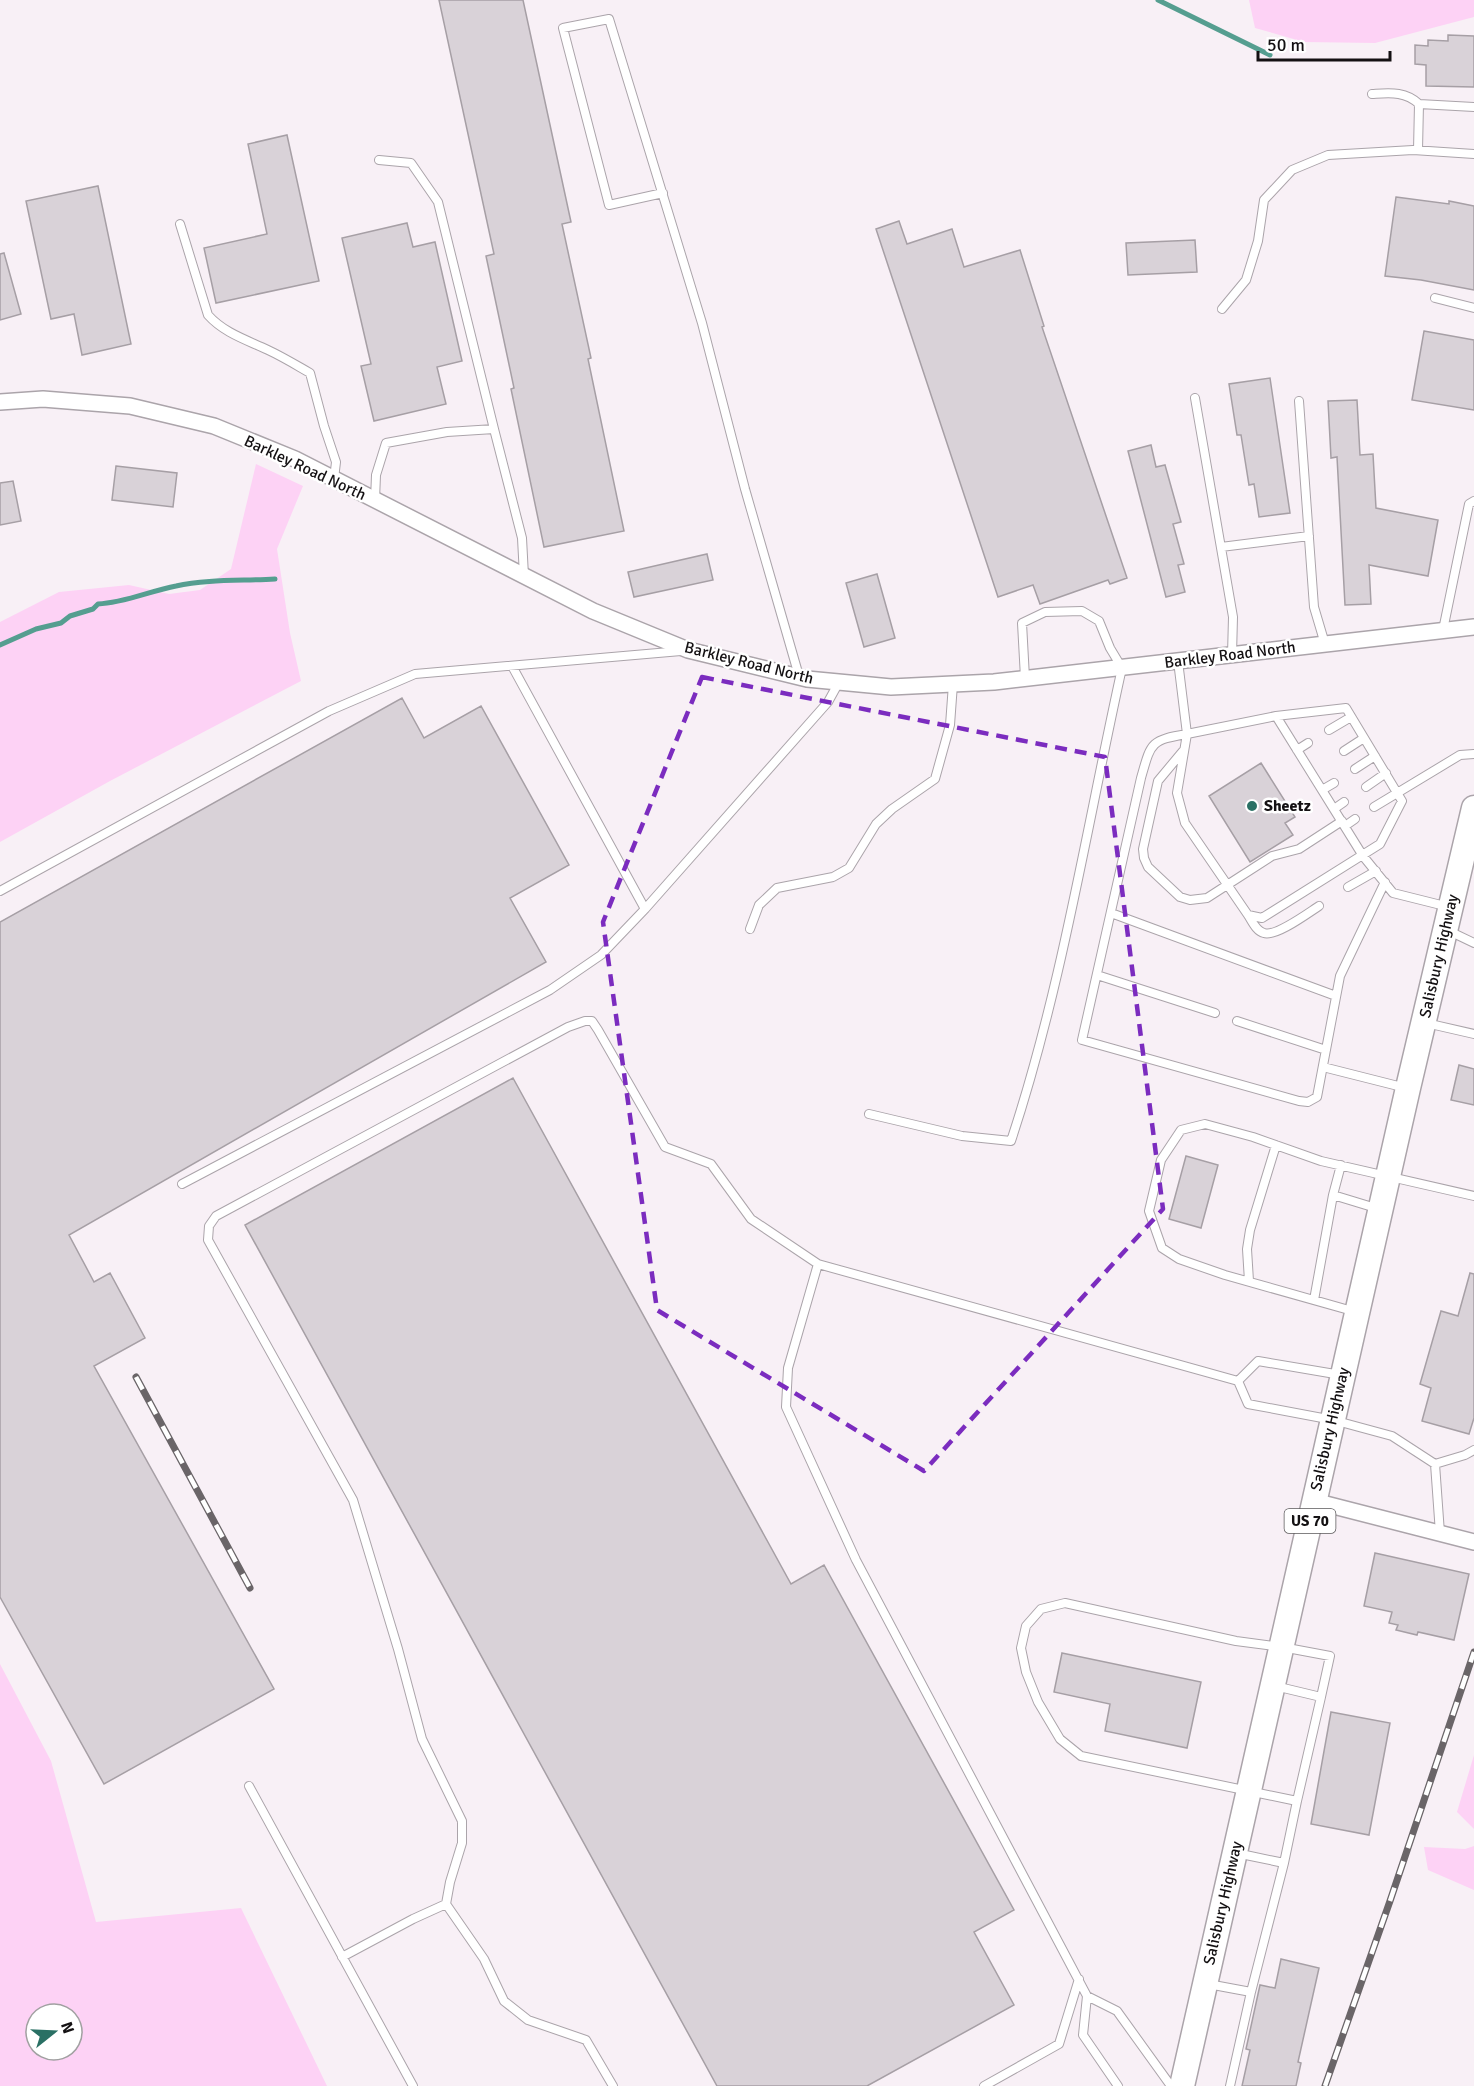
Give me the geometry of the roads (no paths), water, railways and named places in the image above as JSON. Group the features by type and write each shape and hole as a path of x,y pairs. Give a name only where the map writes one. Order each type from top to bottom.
{"highway":[{"name":"Salisbury Highway","path":"1182,2086 1380,1209 1447,919 1472,824"}],"street":[{"name":"Barkley Road North","path":"0,402 43,399 130,406 214,426 295,459 593,611 688,650 800,678 891,687 1025,679 1474,627"},
{"path":"1314,1501 1474,1542"}],"lane":[{"path":"663,193 609,205 563,28 609,19 663,193 702,323 745,489 800,678"},
{"path":"1372,94 1393,92 1413,99 1419,104 1474,107"},
{"path":"1418,150 1419,104"},
{"path":"1222,309 1246,280 1258,241 1264,200 1292,170 1328,155 1418,150 1474,154"},
{"path":"379,160 411,163 438,202 522,538 524,576"},
{"path":"180,224 208,315 231,334 276,354 310,373 336,462 334,479"},
{"path":"1435,298 1474,308"},
{"path":"1195,398 1233,617 1232,655"},
{"path":"1299,401 1314,607 1324,644"},
{"path":"375,500 376,475 386,443 447,432 494,429"},
{"path":"1443,630 1469,504 1474,501"},
{"path":"1221,547 1309,536"},
{"path":"869,1114 962,1136 1011,1141 1023,1105 1055,980 1122,668 1110,648 1099,621 1082,611 1045,612 1022,623 1025,679"},
{"path":"0,891 329,711 415,674 688,650"},
{"path":"1178,661 1187,734 1177,793 1185,823 1256,928 1264,933 1274,933 1319,906"},
{"path":"512,666 645,909"},
{"path":"182,1184 550,990 602,955 828,702 839,682"},
{"path":"750,928 759,905 777,888 833,877 849,868 876,824 892,809 935,779 950,725 952,684"},
{"path":"1248,915 1262,918 1380,844 1402,801 1346,708 1276,716 1161,739 1149,750 1082,1040 1308,1102 1317,1097 1340,976 1385,882"},
{"path":"1276,716 1363,855 1393,892 1447,919 1474,943"},
{"path":"1329,730 1351,717"},
{"path":"1344,751 1364,738"},
{"path":"1297,750 1308,743"},
{"path":"1184,749 1158,781 1143,849 1148,867 1180,897 1190,900 1207,898 1272,856 1299,849 1355,819"},
{"path":"1374,807 1460,755 1474,754"},
{"path":"1355,769 1375,756"},
{"path":"1311,771 1320,765"},
{"path":"1366,787 1386,773"},
{"path":"1322,790 1334,783"},
{"path":"1334,809 1344,802"},
{"path":"1348,887 1376,871"},
{"path":"1111,913 1336,996"},
{"path":"1097,975 1215,1013"},
{"path":"613,2086 586,2040 528,2020 504,2001 484,1959 446,1904 462,1843 462,1821 422,1739 398,1649 353,1500 208,1240 209,1226 216,1216 568,1027 592,1021 664,1147 711,1164 751,1219 818,1264 1238,1382 1248,1404 1333,1420 1392,1436 1435,1464 1474,1450"},
{"path":"1238,1021 1326,1050"},
{"path":"1423,1023 1474,1034"},
{"path":"1323,1067 1408,1088"},
{"path":"1357,1312 1179,1259 1162,1248 1149,1211 1161,1160 1181,1130 1205,1124 1321,1161 1474,1196"},
{"path":"1249,1281 1247,1250 1250,1230 1276,1145"},
{"path":"1314,1300 1333,1195 1341,1165"},
{"path":"1333,1195 1380,1209"},
{"path":"818,1264 788,1368 786,1407 856,1560 1087,1996 1083,2035 1118,2086"},
{"path":"1238,1382 1258,1361 1343,1375"},
{"path":"1435,1464 1440,1533"},
{"path":"1230,2086 1284,1863 1330,1656 1236,1641 1065,1603 1041,1609 1026,1626 1021,1648 1026,1672 1038,1702 1060,1739 1081,1756 1297,1801"},
{"path":"1273,1685 1321,1697"},
{"path":"249,1786 413,2086"},
{"path":"1235,1852 1284,1863"},
{"path":"342,1957 412,1919 446,1904"},
{"path":"984,2086 1059,2044 1078,1979"},
{"path":"1205,1983 1251,1992"},
{"path":"1087,1996 1117,2011 1172,2086"}],"waterway":[{"path":"1158,0 1270,55"},
{"path":"0,645 36,629 61,623 70,616 93,609 98,604 188,584 275,579"}],"railway":[{"path":"136,1377 250,1588"},
{"path":"1325,2086 1474,1652"}],"place":[{"name":"Sheetz","path":"1252,806"}]}
